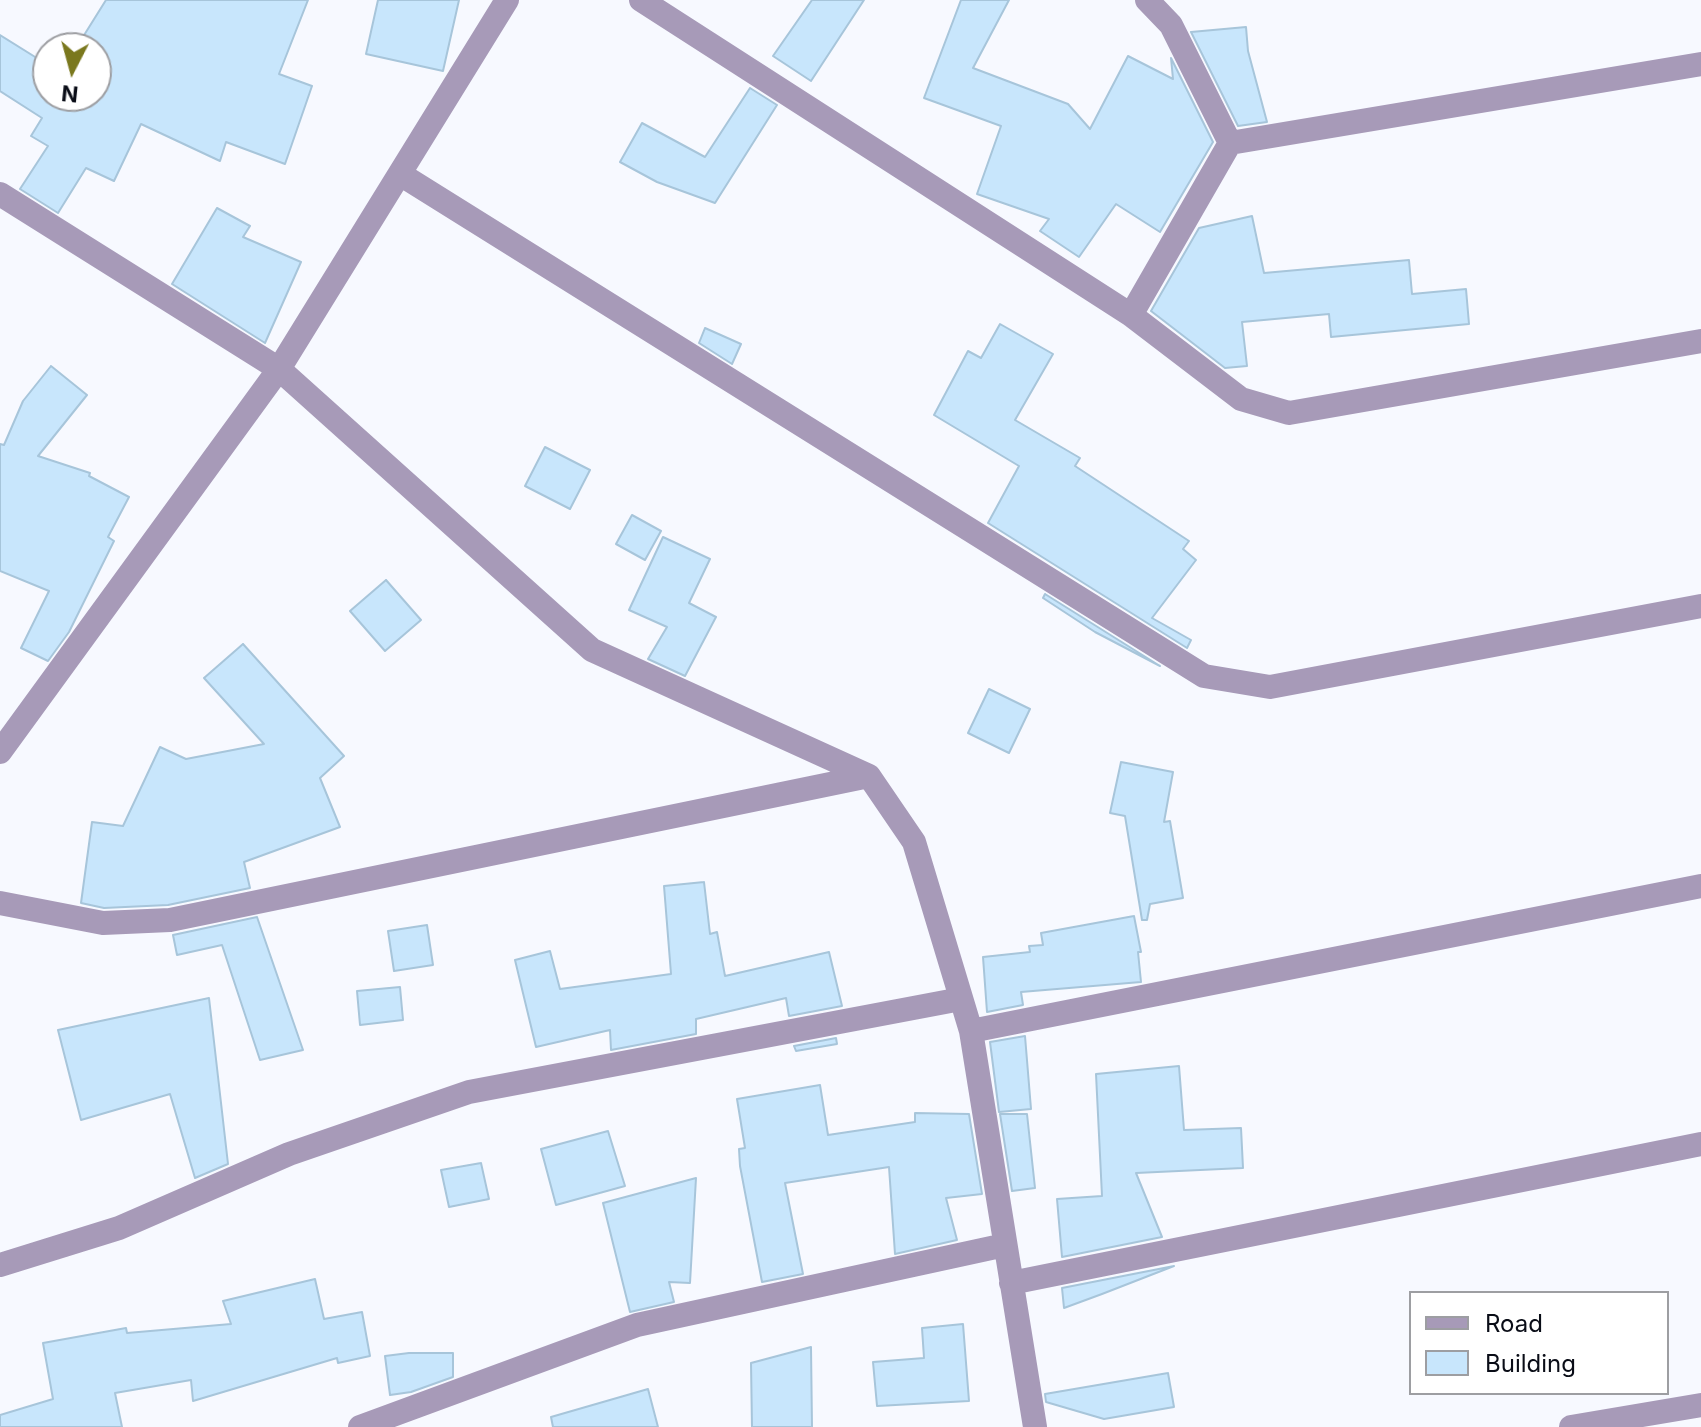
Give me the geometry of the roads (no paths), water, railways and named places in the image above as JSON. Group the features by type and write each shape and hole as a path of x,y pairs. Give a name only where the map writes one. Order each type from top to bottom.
{"street":[{"path":"0,752 279,369 507,0"},
{"path":"641,0 1131,315 1241,399 1289,413 1701,341"},
{"path":"1147,0 1171,25 1230,143"},
{"path":"1230,143 1701,64"},
{"path":"1131,315 1230,143"},
{"path":"400,174 1204,676 1270,687 1701,606"},
{"path":"0,194 279,369 592,650 869,776 914,842 971,1031 1035,1427"},
{"path":"0,903 103,923 170,920 869,776"},
{"path":"971,1031 1701,886"},
{"path":"0,1265 119,1228 289,1154 469,1092 961,999"},
{"path":"1011,1283 1701,1144"},
{"path":"360,1427 637,1325 1005,1245"},
{"path":"1571,1427 1701,1405"}]}
